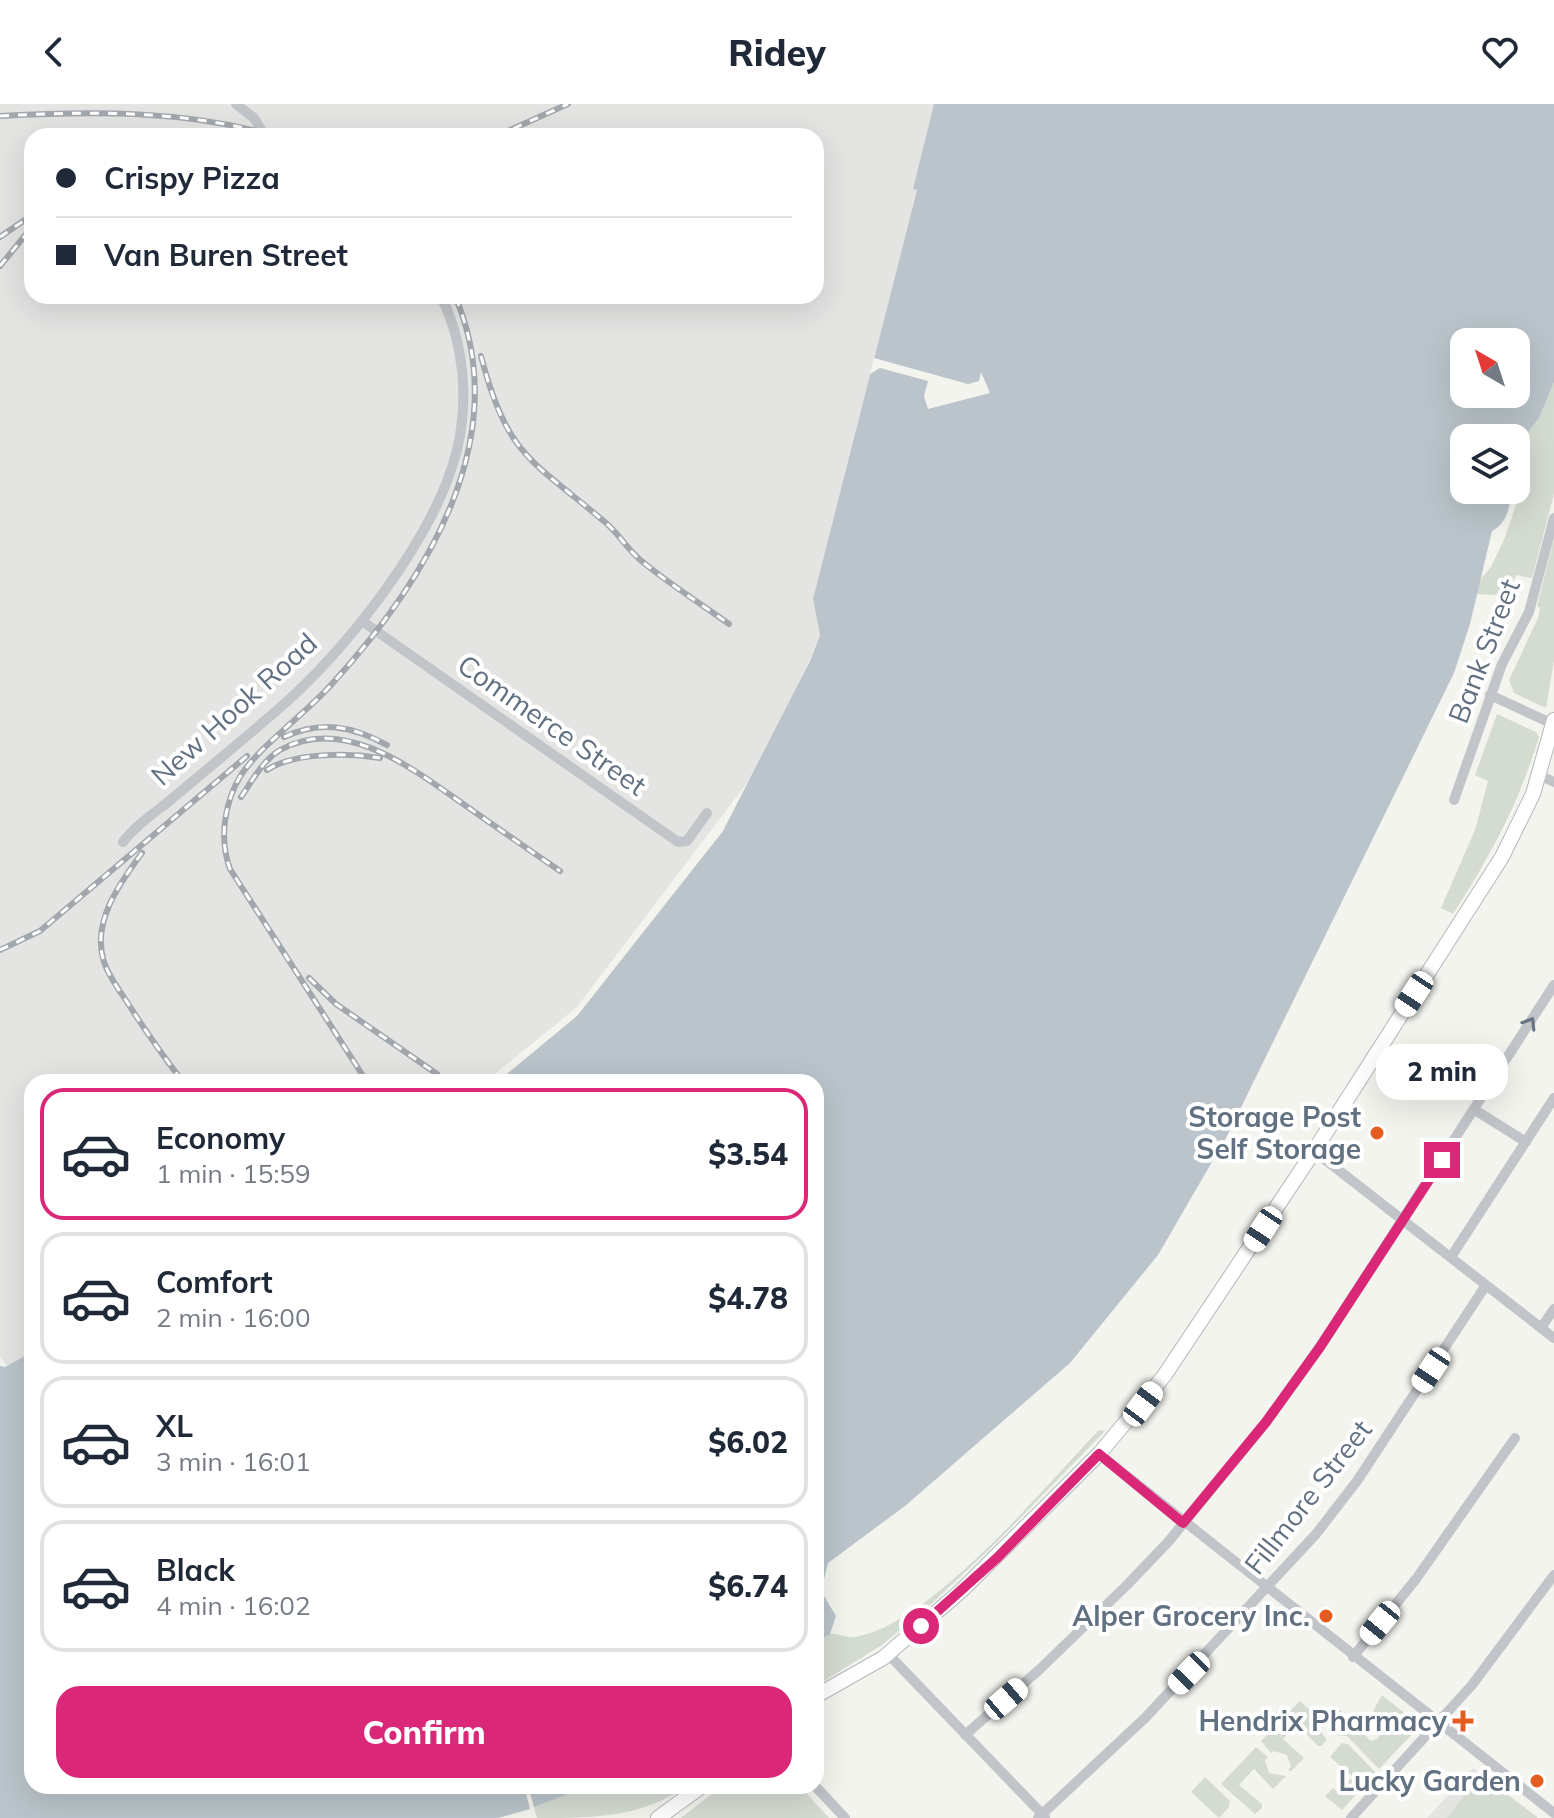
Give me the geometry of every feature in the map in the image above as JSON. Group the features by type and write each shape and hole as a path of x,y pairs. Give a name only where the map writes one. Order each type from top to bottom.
{"main road":[{"path":"824,1691 888,1654 987,1568 1099,1454 1169,1370 1502,857 1525,813 1554,722"},
{"path":"658,1818 691,1794"}],"street":[{"path":"236,104 254,118 260,128"},
{"name":"New Hook Road","path":"123,842 279,709 362,621 433,511 456,451 461,425 462,370 458,344 444,304"},
{"name":"Bank Street","path":"1454,800 1490,695 1529,612 1554,518"},
{"name":"Commerce Street","path":"362,621 678,842 687,841 707,813"},
{"path":"1490,695 1554,722"},
{"path":"1539,775 1554,782"},
{"path":"965,1735 1089,1623 1183,1523 1266,1422 1403,1220 1554,985"},
{"path":"1451,1257 1554,1098"},
{"path":"1475,1110 1526,1142"},
{"path":"1314,1151 1554,1338"},
{"name":"Fillmore Street","path":"1042,1817 1145,1718 1316,1534 1357,1481 1486,1285"},
{"path":"1541,1328 1554,1309"},
{"path":"1353,1657 1434,1555 1515,1438"},
{"path":"1099,1454 1267,1590 1554,1813"},
{"path":"1351,1818 1472,1685 1554,1575"},
{"path":"888,1654 1042,1817"},
{"path":"822,1794 845,1818"}],"shaded area":[{"path":"0,104 934,104 914,188 917,190 813,599 820,635 769,754 577,1007 495,1074 24,1074 24,1356 7,1366 0,1357"},
{"path":"934,104 1554,104 1554,382 1539,418 1530,430 1530,424 1450,424 1450,504 1510,504 1509,508 1505,519 1492,531 1470,624 1454,673 1227,1136 1158,1255 1070,1363 905,1506 828,1563 824,1579 824,1074 507,1074 577,1016 723,831 810,661 820,635 813,599 917,190 913,189"},
{"path":"1554,382 1554,494 1532,578 1516,575 1510,591 1494,595 1476,594 1479,581 1491,567 1505,537 1516,504 1530,504 1530,430 1539,418"},
{"path":"1554,539 1554,661 1546,708 1514,693 1509,680 1538,618 1540,608 1537,606"},
{"path":"1497,714 1536,732 1539,737 1503,828 1453,914 1441,908 1475,830 1488,781 1475,775"},
{"path":"24,1356 24,1794 526,1794 530,1809 498,1818 0,1818 0,1366 5,1367"},
{"path":"1099,1430 1105,1431 994,1545 928,1607 882,1645 824,1681 824,1638 830,1634 854,1637 884,1628 950,1582 1018,1517"},
{"path":"824,1596 836,1616 830,1634 824,1638"},
{"path":"1382,1695 1417,1723 1418,1728 1379,1769 1347,1736 1336,1735 1327,1725 1340,1710 1371,1741 1377,1739 1387,1724 1373,1711"},
{"path":"1300,1701 1313,1713 1315,1724 1327,1740 1318,1746 1297,1724 1283,1739 1304,1758 1291,1771 1288,1770 1291,1767 1287,1755 1271,1753 1261,1741"},
{"path":"1342,1743 1348,1744 1376,1773 1342,1810 1325,1796 1333,1788 1338,1792 1353,1777 1330,1757"},
{"path":"1256,1747 1268,1757 1265,1760 1269,1773 1286,1776 1273,1789 1254,1769 1239,1785 1262,1804 1255,1814 1221,1784"},
{"path":"1473,1768 1538,1818 1427,1818"},
{"path":"1481,1774 1538,1818 1447,1818"},
{"path":"1205,1777 1230,1801 1229,1807 1219,1818 1191,1792"},
{"path":"530,1794 569,1794 534,1807"},
{"path":"569,1794 674,1794 634,1810 578,1818 537,1818 534,1807"},
{"path":"712,1794 807,1794 829,1818 681,1818"}],"pier":[{"path":"874,358 968,384 979,381 981,372 990,393 928,409 924,396 928,381 880,368 870,374"}],"railway":[{"path":"515,128 568,104"},
{"path":"0,116 139,114 246,128"},
{"path":"0,237 24,220"},
{"path":"0,266 24,237"},
{"path":"362,1074 230,869 225,846 225,821 241,775 260,752 331,685 366,645 399,601 428,554 451,505 467,454 475,402 471,349 457,304"},
{"path":"481,356 501,416 526,454 606,523 639,559 729,624"},
{"path":"284,737 324,727 361,733 387,745"},
{"path":"241,797 263,765 280,750 305,740 330,739 355,743 380,752 427,779 560,871"},
{"path":"267,770 306,757 353,755 380,758"},
{"path":"0,950 40,931 247,756"},
{"path":"142,853 110,904 101,932 101,947 112,979 177,1074"},
{"path":"309,978 336,1004 437,1074"}],"place":[{"name":"Storage Post Self Storage","path":"1377,1133"},
{"name":"Alper Grocery Inc.","path":"1326,1616"},
{"name":"Hendrix Pharmacy","path":"1463,1721"},
{"name":"Lucky Garden","path":"1537,1781"}],"route":[{"path":"921,1626 997,1558 1099,1454 1183,1523 1266,1422 1320,1347 1442,1160"}]}
